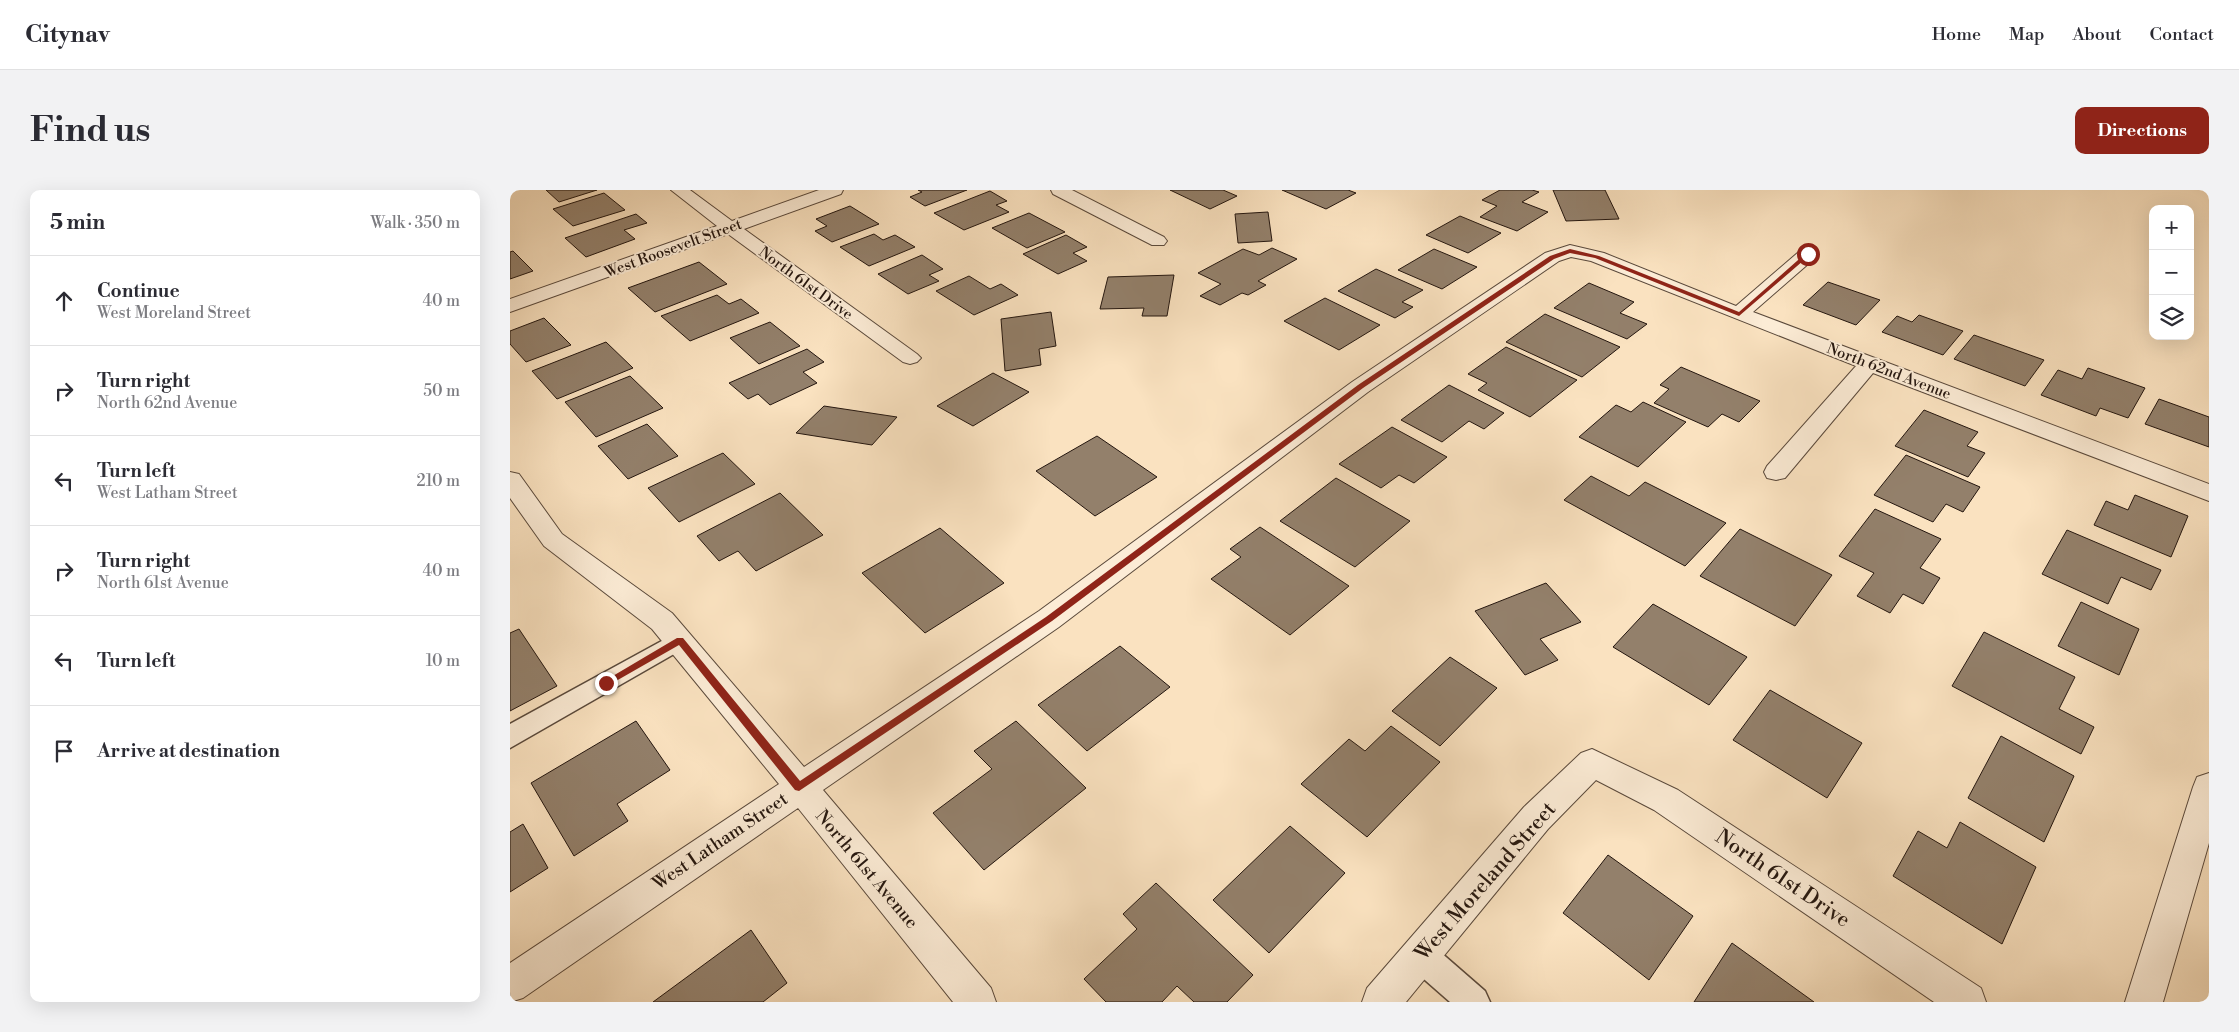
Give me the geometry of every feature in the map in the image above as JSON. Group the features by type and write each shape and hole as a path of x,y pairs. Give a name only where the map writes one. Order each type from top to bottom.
{"street":[{"name":"North 61st Drive","path":"679,190 910,358"},
{"name":"West Roosevelt Street","path":"510,306 835,190"},
{"path":"1059,190 1158,241"},
{"name":"North 62nd Avenue","path":"1570,251 1620,266 1739,314 2209,492"},
{"name":"West Latham Street","path":"510,985 1049,619 1360,387 1552,257 1570,251"},
{"path":"1739,314 1808,254"},
{"path":"1776,472 1870,363"},
{"name":"North 61st Avenue","path":"510,480 554,540 662,621 680,640 977,1002"},
{"name":"North 61st Drive","path":"1592,763 1666,800 1967,1002"},
{"name":"West Moreland Street","path":"1381,1002 1536,818 1592,763"},
{"path":"2144,1002 2209,787"}],"lane":[{"path":"510,737 680,640"},
{"path":"1420,955 1474,1002"}],"building":[{"path":"546,190 597,190 559,202"},
{"path":"918,190 967,190 925,206 910,197 922,192"},
{"path":"1170,190 1223,190 1237,196 1210,209"},
{"path":"1282,190 1348,190 1356,193 1326,209"},
{"path":"1500,190 1532,190 1539,192 1522,202 1548,212 1517,231 1480,217 1497,206 1482,200"},
{"path":"1553,190 1605,190 1619,219 1566,221"},
{"path":"990,191 1007,201 996,205 1009,212 964,230 934,213"},
{"path":"604,193 625,210 573,226 553,209"},
{"path":"850,206 879,224 832,242 815,231 827,226 816,219"},
{"path":"1268,212 1272,241 1238,243 1235,214"},
{"path":"1029,213 1065,232 1027,248 992,228"},
{"path":"636,214 647,223 624,230 635,239 586,257 565,238"},
{"path":"1460,216 1501,233 1468,253 1426,235"},
{"path":"874,234 883,240 895,235 915,247 869,266 840,247"},
{"path":"1066,235 1087,247 1073,253 1087,261 1058,274 1023,254"},
{"path":"1272,248 1297,259 1258,281 1266,285 1248,295 1242,293 1220,305 1200,296 1221,284 1198,273 1243,249 1259,255"},
{"path":"1434,249 1477,267 1442,289 1398,270"},
{"path":"513,251 533,271 510,279 510,252"},
{"path":"922,255 943,269 929,275 939,281 908,294 878,274"},
{"path":"699,262 727,284 655,312 628,288"},
{"path":"1376,269 1423,290 1402,302 1413,307 1395,318 1338,291"},
{"path":"1174,275 1167,316 1142,316 1144,308 1100,309 1108,277"},
{"path":"969,276 990,289 1001,284 1018,295 974,315 936,291"},
{"path":"1828,282 1880,300 1856,325 1803,305"},
{"path":"1589,283 1634,302 1620,313 1647,324 1627,339 1554,308"},
{"path":"717,295 729,304 741,299 759,313 690,341 661,316"},
{"path":"1325,298 1380,325 1339,350 1284,321"},
{"path":"1051,312 1056,346 1039,349 1041,365 1005,371 1001,319"},
{"path":"1545,314 1620,347 1582,377 1506,342"},
{"path":"1919,315 1963,331 1943,355 1882,332 1897,316 1912,322"},
{"path":"544,318 571,345 526,362 510,344 510,331"},
{"path":"770,322 800,346 759,364 730,338"},
{"path":"1974,335 2044,360 2025,386 1954,359"},
{"path":"606,342 633,368 557,399 532,371"},
{"path":"1506,347 1577,380 1530,417 1478,390 1487,383 1468,374"},
{"path":"807,349 824,362 803,372 817,383 770,405 758,394 748,399 729,383"},
{"path":"1681,367 1760,401 1739,422 1722,414 1708,427 1654,403 1669,389 1660,385"},
{"path":"2088,368 2145,388 2128,418 2100,408 2096,416 2041,395 2058,370 2082,379"},
{"path":"993,373 1029,392 973,426 937,406"},
{"path":"630,376 663,408 596,437 565,402"},
{"path":"1449,385 1504,413 1484,429 1469,421 1442,442 1401,420"},
{"path":"2159,399 2209,417 2209,447 2145,424"},
{"path":"1643,402 1686,422 1638,467 1579,437 1616,405 1631,412"},
{"path":"824,406 897,417 872,445 796,433"},
{"path":"1924,410 1978,432 1967,446 1985,453 1968,477 1895,446"},
{"path":"647,424 678,456 628,479 598,446"},
{"path":"1392,427 1447,457 1414,483 1399,475 1381,488 1339,464"},
{"path":"1097,436 1157,477 1095,516 1036,471"},
{"path":"723,453 755,484 679,522 648,488"},
{"path":"1906,455 1980,487 1963,512 1946,504 1933,522 1874,495"},
{"path":"1591,476 1629,496 1645,482 1726,523 1685,566 1564,500"},
{"path":"1336,478 1410,521 1355,567 1280,521"},
{"path":"780,493 823,535 756,571 738,551 719,561 697,536"},
{"path":"2135,495 2188,516 2171,557 2094,525 2106,501 2128,510"},
{"path":"1875,509 1941,539 1920,568 1940,578 1923,604 1903,594 1890,613 1857,596 1874,573 1839,556"},
{"path":"1260,527 1349,586 1290,635 1211,579 1241,557 1230,549"},
{"path":"940,528 1004,583 925,633 862,573"},
{"path":"1740,529 1832,575 1795,626 1700,576"},
{"path":"2067,530 2161,570 2151,590 2121,577 2108,604 2042,574"},
{"path":"1546,583 1581,622 1540,639 1558,660 1525,675 1475,611"},
{"path":"2081,602 2139,629 2119,675 2058,646"},
{"path":"1653,604 1747,657 1709,705 1613,647"},
{"path":"519,629 557,686 510,711 510,633"},
{"path":"1984,632 2075,677 2059,709 2094,727 2081,754 1952,686"},
{"path":"1120,646 1170,687 1087,751 1038,705"},
{"path":"1450,657 1497,688 1440,746 1392,711"},
{"path":"1770,690 1862,743 1827,798 1733,740"},
{"path":"636,721 670,770 617,804 628,821 574,856 531,783"},
{"path":"1016,721 1086,788 984,870 933,813 992,769 974,751"},
{"path":"1391,726 1440,762 1367,837 1301,784 1349,739 1365,751"},
{"path":"2001,736 2074,776 2044,842 1968,798"},
{"path":"1960,822 2036,867 2002,944 1893,876 1918,831 1947,848"},
{"path":"523,824 548,868 510,892 510,832"},
{"path":"1290,826 1345,873 1269,953 1213,900"},
{"path":"1608,855 1693,916 1649,980 1563,913"},
{"path":"1156,883 1253,975 1227,1002 1194,1002 1177,986 1162,1002 1106,1002 1084,979 1137,929 1123,914"},
{"path":"751,930 787,983 763,1002 653,1002"},
{"path":"1732,943 1814,1002 1694,1002"}],"route":[{"path":"606,683 680,640 799,787 1049,619 1360,387 1552,257 1570,251 1597,257 1739,314 1808,254"}]}
